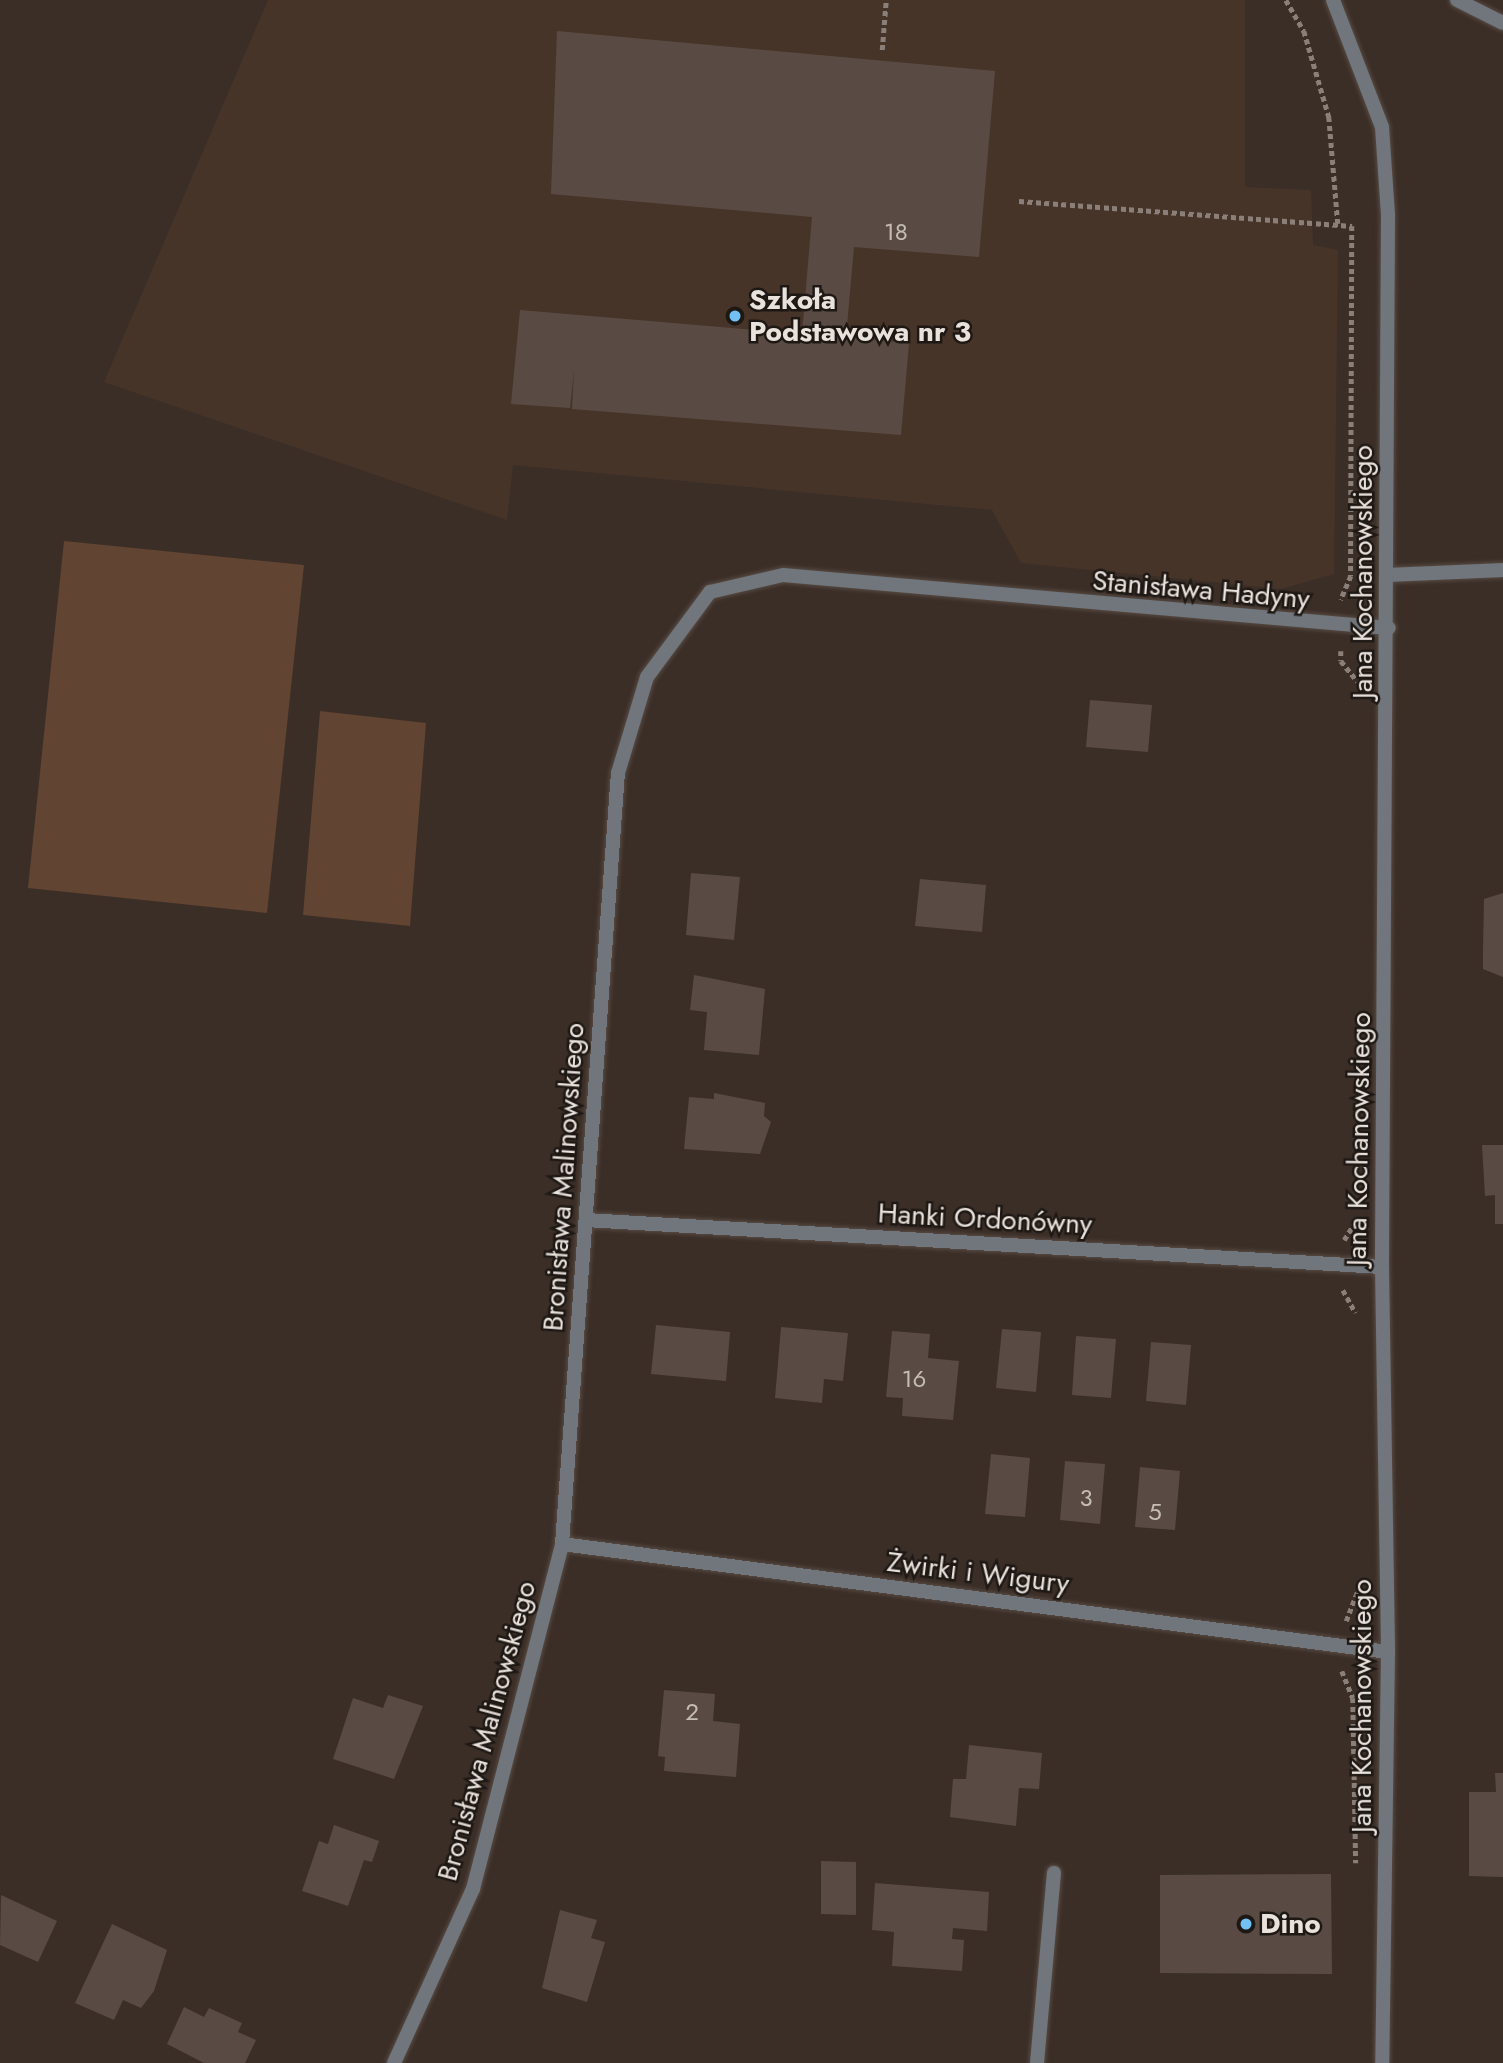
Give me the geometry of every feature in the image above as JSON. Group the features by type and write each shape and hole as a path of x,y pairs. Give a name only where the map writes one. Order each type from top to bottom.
{"street":[{"name":"Jana Kochanowskiego","path":"1333,0 1382,127 1388,215 1388,628 1382,1267 1388,1652 1382,2063"},
{"path":"1457,0 1478,13 1503,23"},
{"path":"1388,575 1503,570"},
{"name":"Bronisława Malinowskiego","path":"394,2063 473,1889 562,1544 618,773 647,677 710,592 783,575 1009,598"},
{"name":"Stanisława Hadyny","path":"1009,598 1388,628"},
{"name":"Hanki Ordonówny","path":"586,1220 1382,1267"},
{"name":"Żwirki i Wigury","path":"562,1544 1388,1652"},
{"path":"1037,2063 1054,1873"}],"path":[{"path":"882,50 886,0"},
{"path":"1286,0 1304,32 1329,117 1338,224"},
{"path":"1019,201 1352,226"}],"shaded area":[{"name":"Szkoła Podstawowa nr 3","path":"268,0 1245,0 1245,187 1311,190 1313,245 1338,250 1334,574 1281,589 1021,563 992,510 513,465 507,520 104,382"},
{"path":"64,541 304,565 267,913 28,888"},
{"path":"320,711 426,723 410,926 303,915"}],"building":[{"path":"557,31 995,71 979,257 854,247 846,337 909,343 901,435 572,409 574,370 570,408 511,404 520,310 802,334 812,217 551,194"},
{"path":"1090,700 1152,705 1148,752 1086,747"},
{"path":"691,873 740,877 734,940 686,935"},
{"path":"920,879 986,885 982,932 915,926"},
{"path":"1503,893 1503,977 1483,969 1483,949 1484,899"},
{"path":"694,975 765,989 759,1055 704,1050 707,1012 690,1010"},
{"path":"714,1093 765,1103 764,1116 771,1122 760,1154 684,1149 689,1097 714,1099"},
{"path":"1482,1145 1503,1145 1503,1224 1495,1224 1495,1195 1485,1196"},
{"path":"656,1325 730,1332 726,1381 651,1374"},
{"path":"781,1327 848,1333 843,1381 824,1379 822,1403 775,1398"},
{"path":"1002,1329 1041,1332 1036,1392 996,1388"},
{"path":"892,1331 930,1334 928,1358 959,1361 953,1420 902,1416 903,1398 886,1397"},
{"path":"1076,1336 1116,1339 1111,1398 1072,1395"},
{"path":"1151,1342 1191,1345 1186,1405 1146,1401"},
{"path":"991,1454 1030,1458 1025,1517 985,1514"},
{"path":"1065,1461 1105,1464 1100,1524 1060,1520"},
{"path":"1140,1467 1180,1471 1175,1530 1135,1527"},
{"path":"664,1690 715,1694 713,1721 740,1724 736,1777 664,1771 665,1757 658,1756"},
{"path":"388,1695 423,1706 394,1779 333,1759 353,1698 383,1708"},
{"path":"969,1745 1042,1753 1039,1789 1019,1788 1016,1826 950,1817 953,1779 966,1779"},
{"path":"1495,1773 1503,1773 1503,1877 1469,1876 1469,1792 1496,1792"},
{"path":"334,1825 379,1841 372,1862 364,1860 348,1906 302,1891 319,1841 328,1844"},
{"path":"821,1861 856,1862 856,1915 821,1914"},
{"name":"Dino","path":"1331,1874 1332,1974 1160,1973 1160,1875"},
{"path":"875,1883 989,1892 987,1931 953,1928 952,1939 964,1940 962,1971 892,1966 894,1932 872,1930"},
{"path":"1,1895 57,1921 38,1962 0,1945"},
{"path":"560,1910 597,1920 591,1938 605,1942 587,2002 542,1988"},
{"path":"112,1924 167,1950 154,1991 141,2008 123,2000 114,2020 75,2003"},
{"path":"184,2007 204,2017 209,2008 242,2023 238,2032 256,2040 245,2063 204,2063 167,2044"}],"place":[{"name":"Szkoła Podstawowa nr 3","path":"735,316"},
{"name":"Dino","path":"1246,1924"}]}
